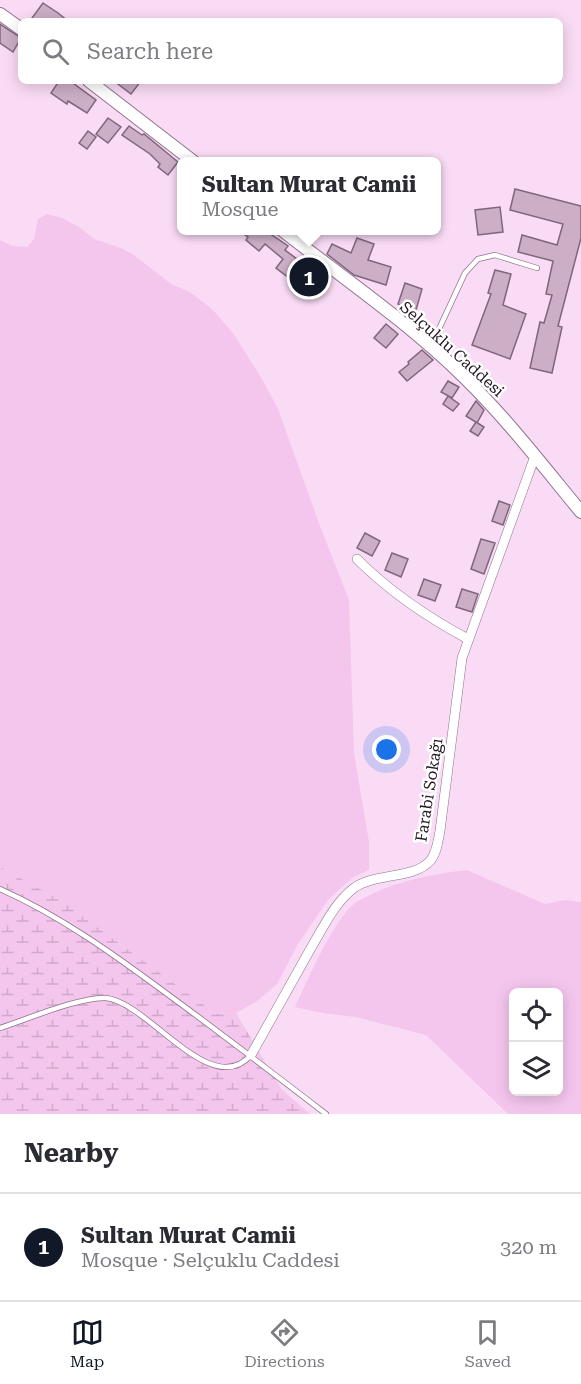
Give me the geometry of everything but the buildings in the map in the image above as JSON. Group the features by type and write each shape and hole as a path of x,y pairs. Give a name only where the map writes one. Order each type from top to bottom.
{"street":[{"path":"0,14 18,27"},
{"path":"93,84 188,157"},
{"name":"Selçuklu Caddesi","path":"287,235 431,347 463,376 494,407 581,512"},
{"name":"Farabi Sokağı","path":"251,1056 324,926 342,899 365,882 408,872 432,860 437,847 451,759 460,666 535,456"},
{"path":"357,559 412,606 468,639"}],"lane":[{"path":"431,347 465,273 478,259 495,255 537,268"},
{"path":"0,889 30,902 104,947 326,1114"},
{"path":"0,1028 84,1001 106,998 131,1010 202,1060 218,1067 232,1068 244,1064 251,1056"}],"green space":[{"path":"47,214 62,218 79,227 94,239 134,255 171,284 190,292 212,309 233,333 278,409 349,600 354,753 369,842 369,870 353,877 328,900 298,944 277,984 256,1002 236,1013 216,1014 60,900 0,867 0,240 13,246 27,247 34,239 38,219"},
{"path":"0,867 60,900 216,1014 236,1013 282,1090 310,1114 0,1114"},
{"path":"467,870 545,904 565,900 581,902 581,1114 508,1114 426,1035 355,1017 295,1007 329,937 346,912 356,903 381,890 430,876"}],"place":[{"name":"Sultan Murat Camii","path":"309,277"}]}
